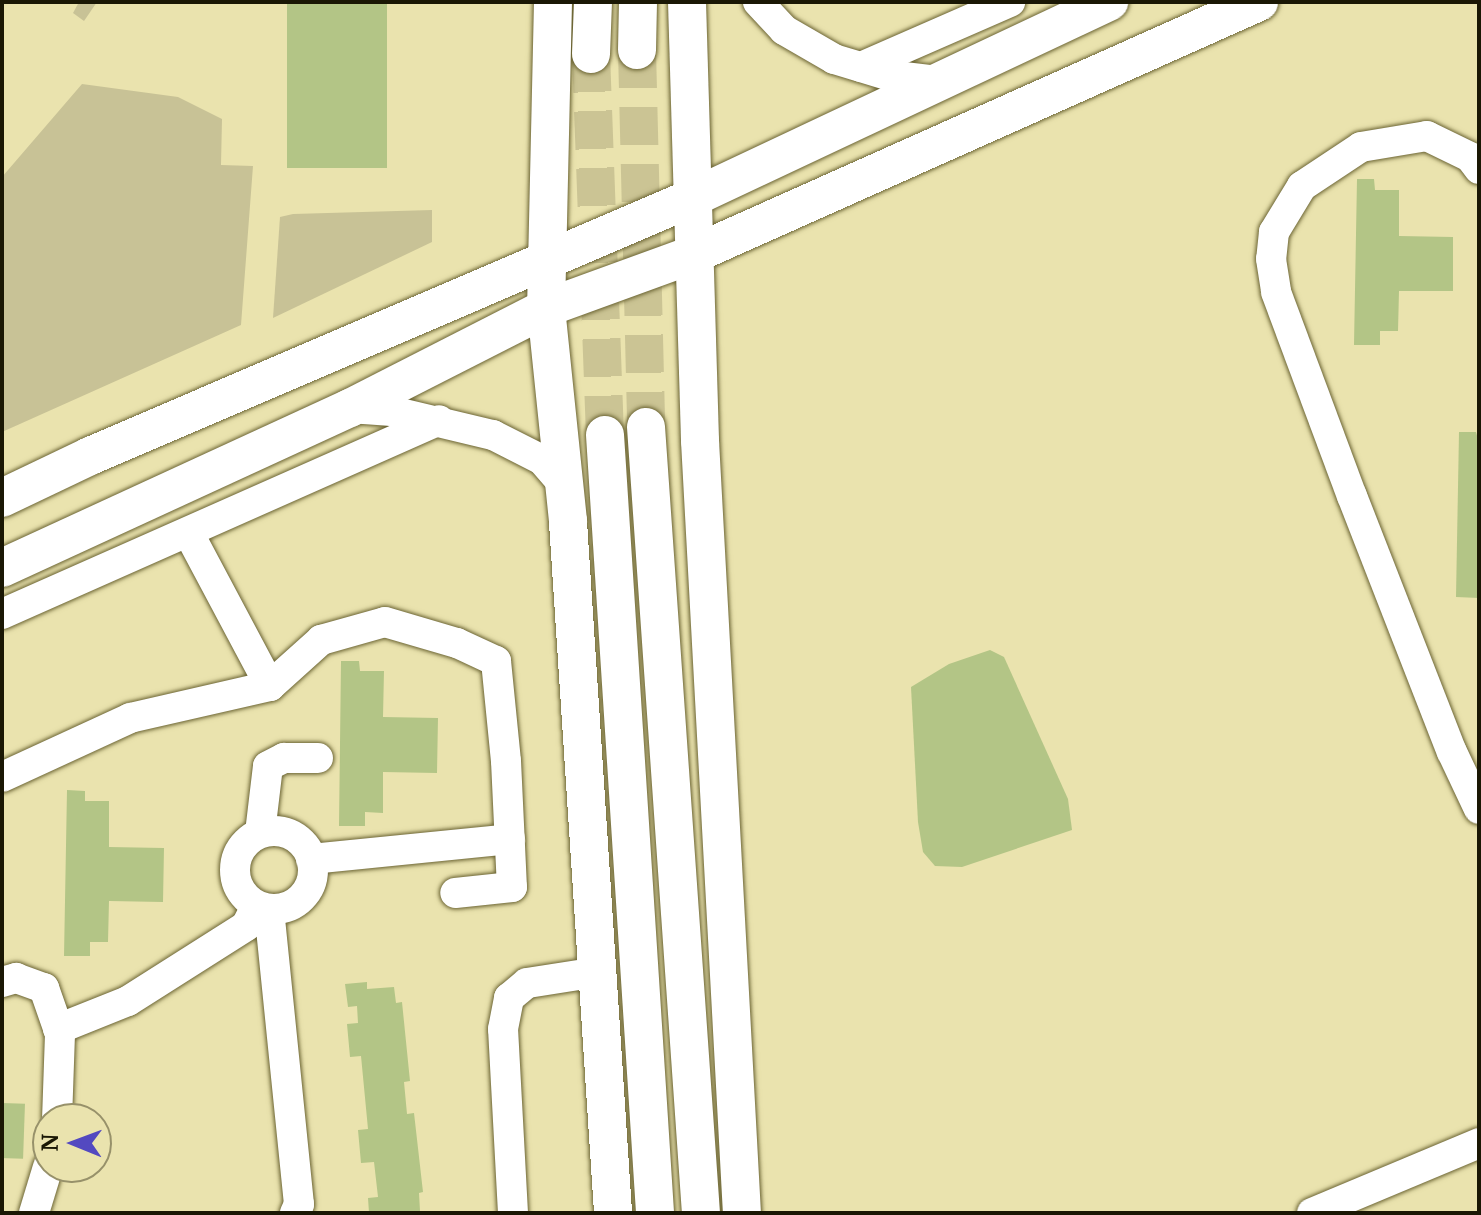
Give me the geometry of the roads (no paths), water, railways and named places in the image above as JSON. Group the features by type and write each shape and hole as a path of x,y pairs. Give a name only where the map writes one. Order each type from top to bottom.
{"main road":[{"path":"553,2 546,308 568,522 613,1213"},
{"path":"591,54 593,2"},
{"path":"637,50 638,2"},
{"path":"687,2 694,197 692,255 742,1213"},
{"path":"2,498 90,456 694,197 1109,2"},
{"path":"2,568 350,408 546,308 692,255 1259,2"},
{"path":"646,427 701,1213"},
{"path":"605,435 655,1213"}],"street":[{"path":"758,2 784,30 834,59 887,75 938,81"},
{"path":"861,67 1010,2"},
{"path":"1479,169 1470,157 1427,136 1361,147 1302,186 1274,232 1271,259 1276,292 1352,496 1452,752 1479,809"},
{"path":"350,408 439,420 493,435 542,460 561,482 568,522"},
{"path":"2,614 439,420"},
{"path":"188,532 270,686"},
{"path":"2,777 130,718 270,686 321,640 385,622 457,643 496,661 512,887 455,893"},
{"path":"260,833 268,766 284,758 318,758"},
{"path":"273,831 297,838 311,859 311,884 304,895 282,909 263,908 246,898 234,874 240,849 260,833 273,831"},
{"path":"311,859 510,839"},
{"path":"58,1029 128,1001 246,926 263,908"},
{"path":"263,908 299,1204 295,1213"},
{"path":"513,1213 503,1029 509,998 527,983 597,972"},
{"path":"2,982 16,978 44,988 58,1029 57,1103"},
{"path":"1312,1213 1479,1143"},
{"path":"34,1213 43,1183"}],"tunnel":[{"path":"637,50 646,427"},
{"path":"591,54 605,435"}]}
